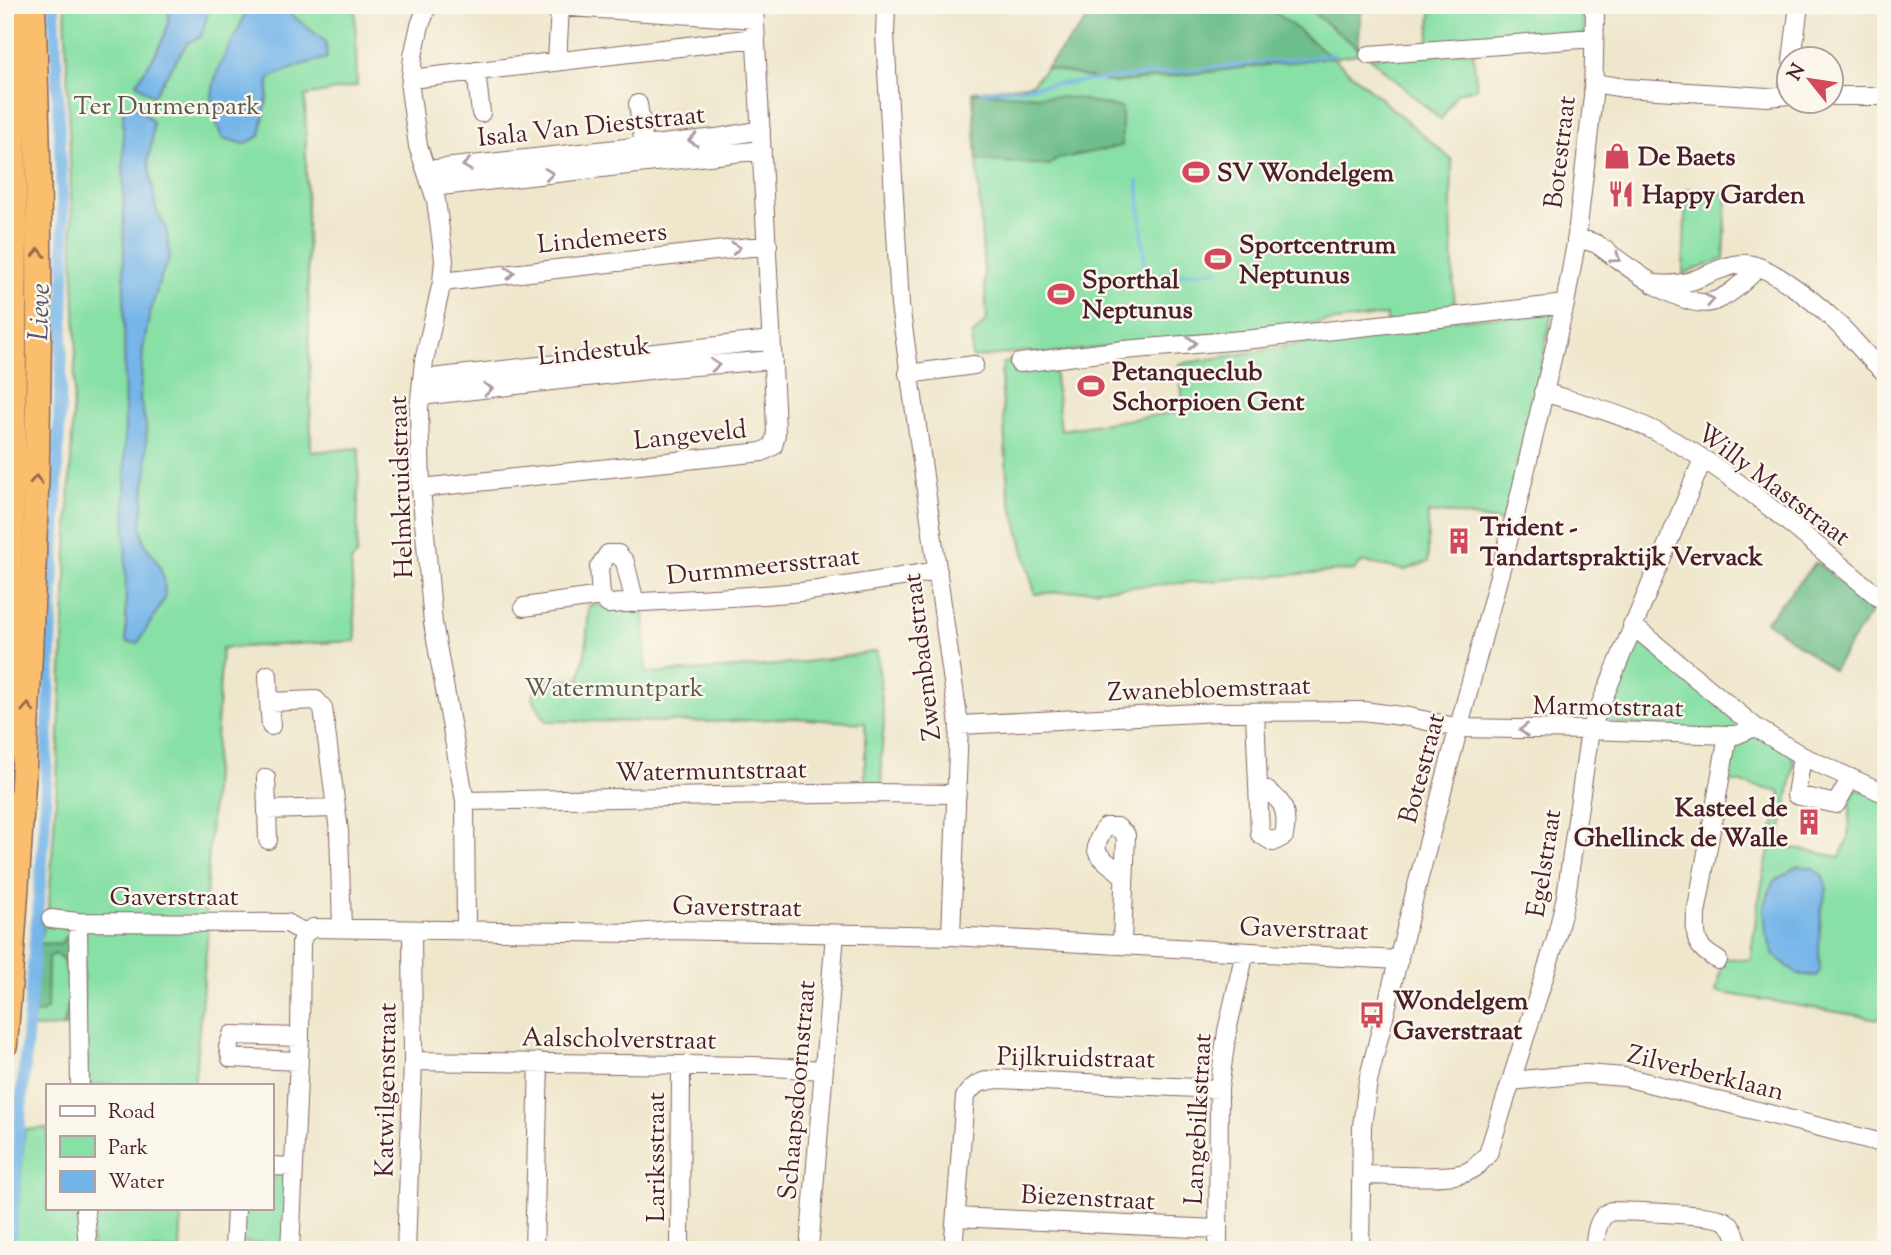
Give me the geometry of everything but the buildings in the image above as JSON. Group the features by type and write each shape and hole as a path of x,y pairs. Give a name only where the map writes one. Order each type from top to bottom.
{"highway":[{"path":"5,703 13,460 15,256 11,5"},
{"path":"5,1045 22,806 33,587 39,232 33,5"}],"street":[{"name":"Helmkruidstraat","path":"428,5 420,25 411,79 413,118 429,178 444,253 443,282 424,361 421,488 433,623 465,801 466,930"},
{"path":"411,79 755,38 754,12 539,5"},
{"name":"Zwembadstraat","path":"887,5 885,34 900,305 959,725 951,936"},
{"name":"Botestraat","path":"1360,1250 1362,1126 1368,1081 1516,515 1565,304 1576,240 1593,83 1595,15 1592,5"},
{"path":"1794,46 1799,5"},
{"path":"557,61 559,6"},
{"name":"Langeveld","path":"421,488 769,450 773,446 776,434 768,245 755,38"},
{"path":"1369,55 1594,38"},
{"path":"476,71 481,113"},
{"path":"1593,83 1651,90 1776,96"},
{"path":"1846,96 1886,96"},
{"path":"638,104 643,145"},
{"name":"Isala Van Dieststraat","path":"429,178 761,130"},
{"name":"Isala Van Dieststraat","path":"429,178 762,150"},
{"path":"1576,240 1597,244 1653,284 1696,302 1707,303 1726,295 1759,267"},
{"name":"Lindemeers","path":"443,282 768,245"},
{"path":"1653,284 1680,284 1738,264 1759,267 1790,285 1833,319 1870,360 1886,372"},
{"path":"1019,363 1565,304"},
{"name":"Lindestuk","path":"422,387 771,340"},
{"name":"Lindestuk","path":"422,387 773,360"},
{"path":"908,374 974,365"},
{"name":"Willy Maststraat","path":"1543,392 1608,411 1643,425 1703,459 1756,497 1886,603"},
{"name":"Egelstraat","path":"1362,1175 1465,1173 1478,1165 1488,1154 1556,939 1566,896 1590,730 1703,459"},
{"path":"524,607 601,596 599,567 608,554 618,554 625,562 635,603"},
{"name":"Durmmeersstraat","path":"601,596 608,604 803,591 938,571"},
{"path":"1632,625 1755,727 1802,756 1886,794"},
{"path":"268,675 271,726"},
{"path":"269,702 316,700 323,708 329,739 341,864 342,928"},
{"name":"Zwanebloemstraat","path":"959,725 1255,712 1363,711 1409,717 1459,729"},
{"path":"1255,712 1259,786"},
{"name":"Marmotstraat","path":"1459,729 1736,735 1755,727"},
{"path":"1718,960 1702,951 1695,933 1696,914 1728,735"},
{"path":"1802,756 1796,795 1836,804 1851,778"},
{"path":"266,778 268,840"},
{"name":"Watermuntstraat","path":"465,801 871,793 957,794"},
{"path":"267,810 335,808"},
{"path":"1122,943 1123,876"},
{"name":"Gaverstraat","path":"51,919 78,922 287,923 304,933 313,928 342,928 636,933 671,930 951,936 1178,946 1211,951 1325,954 1399,960"},
{"path":"78,922 80,1084"},
{"name":"Katwilgenstraat","path":"406,1250 413,1060 412,930"},
{"path":"290,1250 300,1037 301,942 304,933"},
{"name":"Schaapsdoornstraat","path":"809,1250 835,934"},
{"name":"Langebilkstraat","path":"1218,1250 1219,1089 1227,1031 1245,952"},
{"path":"299,1060 232,1058 228,1047 232,1035 300,1037"},
{"name":"Aalscholverstraat","path":"413,1060 824,1070"},
{"path":"534,1250 539,1062"},
{"name":"Lariksstraat","path":"680,1250 681,1065"},
{"name":"Zilverberklaan","path":"1511,1081 1585,1074 1625,1077 1886,1144"},
{"name":"Pijlkruidstraat","path":"953,1250 965,1097 972,1086 998,1079 1219,1089"},
{"path":"273,1166 294,1167"},
{"path":"85,1210 88,1250"},
{"path":"234,1250 236,1210"},
{"path":"1594,1250 1599,1222 1604,1214 1618,1212 1714,1217 1730,1225 1738,1244 1737,1250"},
{"name":"Biezenstraat","path":"956,1217 1217,1229"}],"green space":[{"name":"Ter Durmenpark","path":"65,5 355,5 357,86 305,96 311,452 359,448 357,554 351,562 356,641 222,648 205,912 208,930 194,1084 86,1084 82,943 39,944 49,904 57,783 76,342"},
{"path":"1100,5 1266,5 1332,57 1114,83 1046,68"},
{"path":"1266,5 1303,5 1362,51 1363,53 1333,58 1452,160 1455,320 1552,313 1532,412 1503,522 1455,514 1428,513 1428,562 1405,570 1363,562 1354,570 1035,594 1008,490 1001,376 1003,363 1053,359 1061,430 1184,411 1179,364 1387,330 1387,315 1037,355 1028,351 972,358 972,336 987,320 973,92 1032,84 1046,68 1114,83 1331,57"},
{"path":"1303,5 1362,5 1358,48"},
{"path":"1432,5 1579,5 1585,34 1428,47"},
{"path":"1473,51 1477,88 1457,93 1441,120 1369,57"},
{"path":"973,92 1075,98 1122,108 1122,146 1058,159 1049,165 977,160"},
{"path":"1686,189 1727,193 1724,259 1683,274"},
{"path":"1816,562 1873,609 1833,670 1766,621"},
{"name":"Watermuntpark","path":"589,605 644,607 646,673 791,663 877,651 884,722 882,787 865,787 865,723 793,718 710,722 546,721 532,697 543,679 580,678 586,649"},
{"path":"1636,639 1792,753 1794,764 1779,845 1840,857 1848,838 1851,799 1856,788 1886,800 1885,1020 1716,992 1723,958 1750,960 1758,904 1781,792 1726,780 1734,734 1603,722"},
{"path":"65,937 72,939 74,1026 62,1027 69,1000 69,981 64,963 60,956 55,954 48,958 47,1009 34,1014 39,944 61,943"},
{"path":"55,954 62,958 67,974 68,1002 65,1019 62,1027 33,1028 34,1014 41,1013 46,963 48,958"},
{"path":"46,1128 46,1210 79,1210 81,1250 14,1250 25,1130"},
{"path":"273,1172 289,1176 286,1245 239,1242 241,1210 273,1210"},
{"path":"90,1210 182,1210 180,1250 92,1250"}],"water":[{"path":"169,5 208,5 207,16 201,37 188,42 153,96 136,83 164,37"},
{"path":"248,5 283,5 326,42 327,58 269,78 260,136 245,144 222,138 212,107 215,79"},
{"path":"134,104 153,122 148,160 156,209 166,228 170,257 161,276 149,317 143,349 140,399 146,425 147,467 141,525 144,542 157,561 164,579 165,598 138,643 126,642 123,114 125,108"},
{"path":"1798,866 1814,868 1823,876 1827,889 1821,911 1820,971 1816,976 1797,974 1774,955 1766,933 1764,908 1773,882"}],"waterway":[{"name":"Lieve","path":"9,1250 44,837 65,264 54,5"},
{"path":"981,92 1334,55"},
{"path":"1138,181 1145,271 1155,276 1217,270"}],"place":[{"name":"De Baets","path":"1617,156"},
{"name":"SV Wondelgem","path":"1196,172"},
{"name":"Happy Garden","path":"1621,194"},
{"name":"Sportcentrum Neptunus","path":"1218,259"},
{"name":"Sporthal Neptunus","path":"1061,294"},
{"name":"Petanqueclub Schorpioen Gent","path":"1091,386"},
{"name":"Trident - Tandartspraktijk Vervack","path":"1459,541"},
{"name":"Kasteel de Ghellinck de Walle","path":"1809,822"},
{"name":"Wondelgem Gaverstraat","path":"1372,1015"}]}
